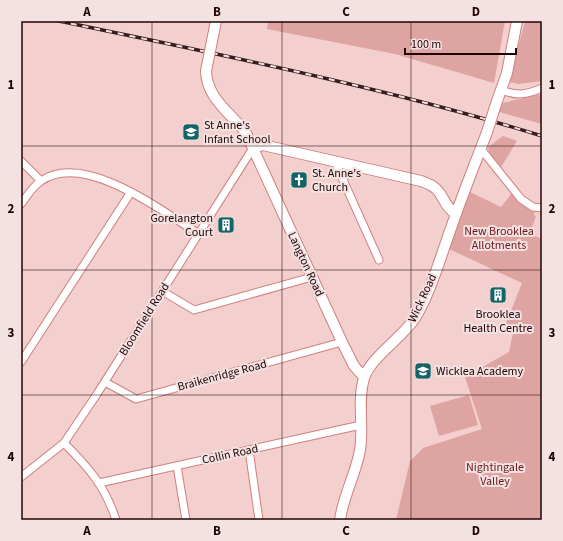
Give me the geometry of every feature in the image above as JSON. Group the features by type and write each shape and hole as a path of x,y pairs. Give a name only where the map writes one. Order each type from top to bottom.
{"street":[{"name":"Langton Road","path":"216,21 206,71 206,82 210,92 217,102 239,123 246,133 342,342 354,366 364,377"},
{"name":"Wick Road","path":"340,520 342,507 358,462 361,425 361,392 364,377 371,365 402,335 415,318 443,252 487,132 506,73 517,21"},
{"path":"501,90 514,95 530,93 542,88"},
{"path":"253,148 263,145 433,185 441,192 449,209 456,214"},
{"name":"Bloomfield Road","path":"21,477 64,443 105,382 253,148"},
{"path":"481,149 521,199 533,207 542,208"},
{"path":"21,160 41,181"},
{"path":"334,162 379,260"},
{"path":"21,204 41,181 56,174 76,173 92,176 119,186 199,234"},
{"path":"21,362 131,192"},
{"path":"162,291 194,310 312,277"},
{"name":"Braikenridge Road","path":"105,382 136,399 342,342"},
{"name":"Collin Road","path":"99,483 361,425"},
{"path":"64,443 92,473 99,483 110,500 116,520"},
{"path":"249,450 259,520"},
{"path":"177,466 186,520"}],"green space":[{"path":"268,21 505,21 494,83 395,54 267,29"},
{"path":"525,21 542,21 542,81 519,84 509,82"},
{"path":"542,94 542,124 499,112 503,103"},
{"path":"503,136 517,141 501,167 489,153 488,147"},
{"name":"Nightingale Valley","path":"470,192 501,207 512,193 525,207 535,211 534,215 536,216 530,234 542,239 542,520 396,520 410,461 423,448 482,429 465,377 509,352 514,328 505,326 522,283 449,249"},
{"path":"469,395 478,425 439,436 430,406"}],"railway":[{"path":"59,21 241,59 362,87 483,118 542,136"}],"place":[{"name":"St Anne's Infant School","path":"191,132"},
{"name":"St. Anne's Church","path":"299,180"},
{"name":"Gorelangton Court","path":"226,225"},
{"name":"Brooklea Health Centre","path":"498,295"},
{"name":"Wicklea Academy","path":"423,371"}],"park label":[{"name":"New Brooklea Allotments","path":"499,238"}]}
